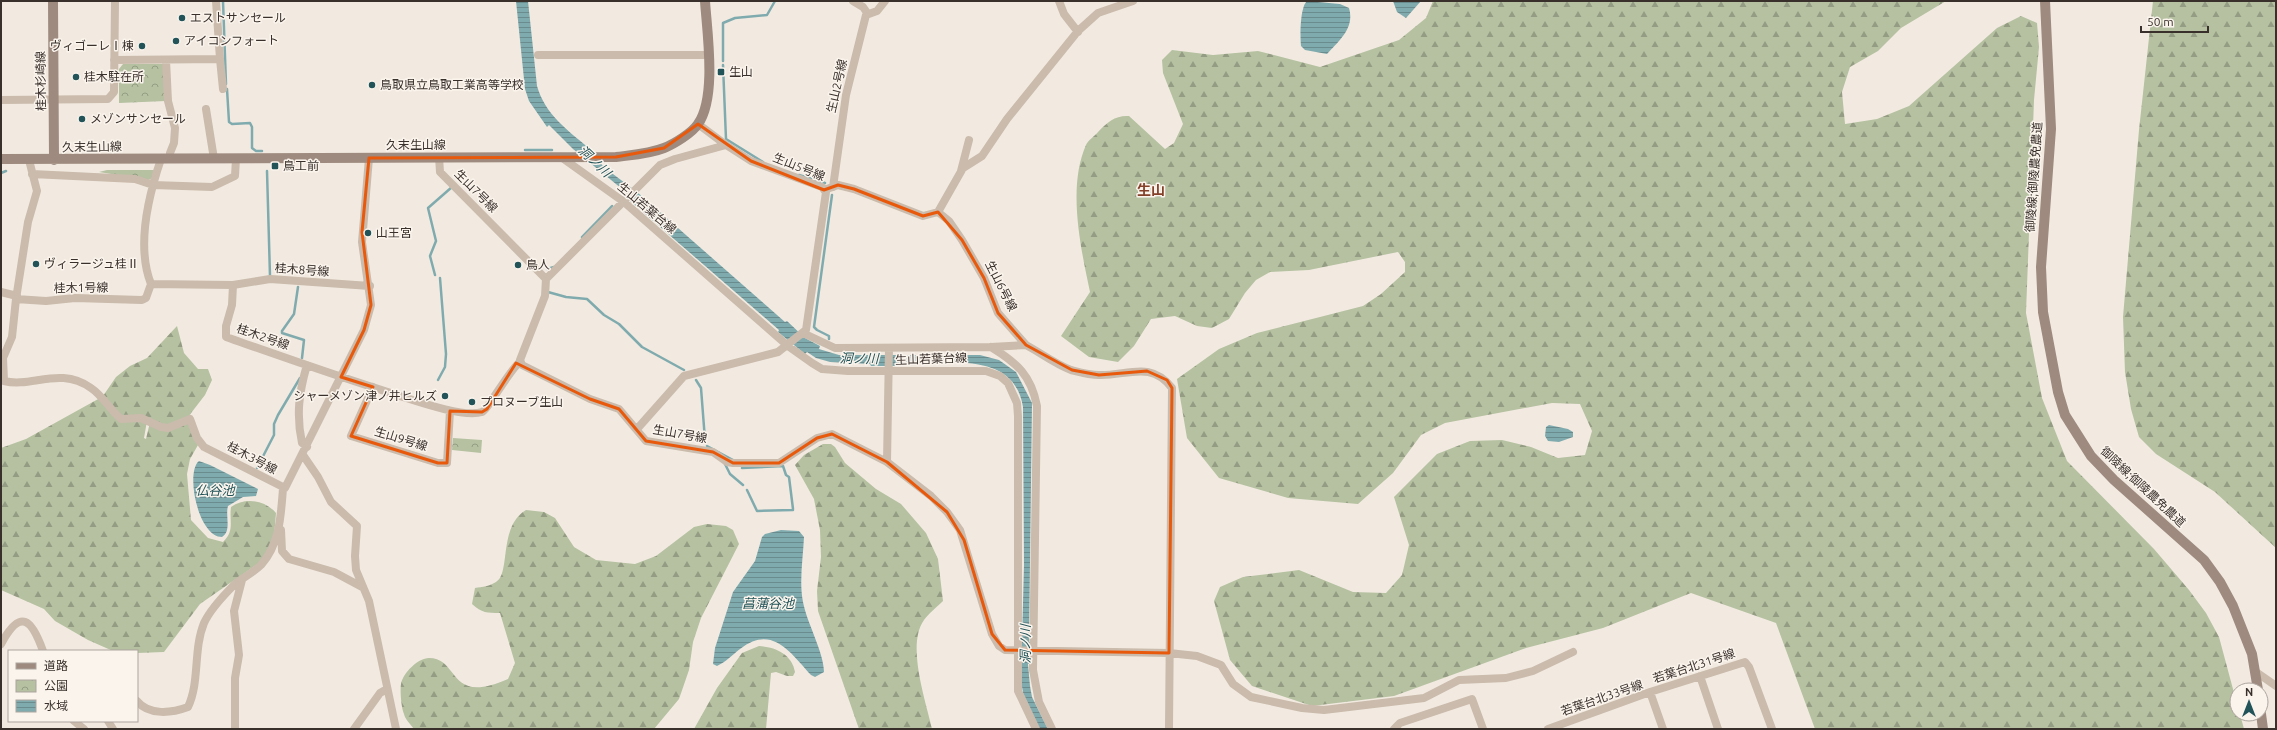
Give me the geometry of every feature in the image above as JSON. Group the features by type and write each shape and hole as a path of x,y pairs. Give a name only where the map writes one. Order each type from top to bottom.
{"street":[{"name":"桂木杉崎線","path":"53,1 54,160"},
{"path":"1,100 54,101 108,99 114,92 115,1"},
{"path":"216,1 223,89"},
{"name":"久末生山線","path":"1,159 616,157 664,148 680,139 698,124 706,105 710,75 705,1"},
{"path":"854,1 863,7 868,14 877,11 885,1"},
{"path":"1059,1 1064,14 1078,32"},
{"path":"824,190 838,185 854,189 923,216 938,212 961,172 985,151 1007,119 1078,32 1098,13 1133,1"},
{"name":"御陵線;御陵農免農道","path":"2045,1 2051,129 2041,267 2042,312 2058,392 2063,409 2074,432 2091,456 2114,480 2204,560 2220,582 2233,606 2252,654 2257,682"},
{"name":"生山2号線","path":"833,187 846,95 868,14"},
{"path":"538,55 709,55"},
{"path":"114,60 220,59"},
{"path":"166,60 168,101 175,128 174,143 154,185 143,230 148,276 151,284 233,285"},
{"path":"206,109 214,159"},
{"name":"生山5号線","path":"637,429 684,376 778,352 788,346 806,330 810,315 826,192 751,161 698,124"},
{"path":"961,172 961,165 969,146 969,140"},
{"path":"520,362 545,296 546,279 660,165 675,159 726,145"},
{"name":"生山7号線","path":"439,157 440,172 546,279"},
{"name":"生山若葉台線","path":"561,157 624,202 788,346 822,369 888,372 972,369 986,371 1000,376 1008,383 1014,393 1017,403 1018,416 1018,691 1036,729"},
{"name":"桂木3号線","path":"16,297 12,337 3,358 2,383 52,378 68,379 92,388 112,412 121,419 141,418 161,428 168,428 190,419 200,443 204,447 285,488 307,447 364,330 371,305 370,286 362,232 369,158"},
{"path":"32,174 135,179 154,185 212,187 235,176 236,159"},
{"path":"1,292 16,297 28,222 37,191 29,160"},
{"name":"生山6号線","path":"938,212 949,221 962,240 984,278 998,314 1026,345 1050,360 1072,370 1099,375 1147,371 1167,380 1172,388 1169,729"},
{"name":"桂木8号線","path":"233,285 270,279 370,286"},
{"name":"桂木1号線","path":"16,297 46,301 75,298 142,300 151,284"},
{"name":"桂木2号線","path":"233,285 232,305 226,326 226,337 341,377 450,411 482,412 487,409 490,401 514,366 520,362"},
{"path":"803,333 835,348 991,347 1026,345"},
{"path":"991,347 1006,356 1025,373 1034,390 1037,406 1034,684 1039,702 1052,729"},
{"path":"887,462 889,348"},
{"name":"生山7号線","path":"520,362 522,365 590,399 619,409 646,441 713,452 727,462 779,463 817,438 832,434 887,462 931,496 947,512 960,530 992,634 999,646 1005,650 1017,652 1169,653 1196,656 1221,665 1234,684 1251,697 1302,708 1324,710 1424,698 1460,680 1506,678 1533,671 1573,652"},
{"path":"306,365 301,386 298,411 302,442 307,447"},
{"name":"生山9号線","path":"373,387 351,436 438,463 447,463 450,411"},
{"path":"303,455 318,477 331,502 356,526 356,570 375,626 396,729"},
{"path":"283,488 280,525 282,551 289,559 334,572 363,588"},
{"path":"138,702 145,708 167,712 188,707 192,694 199,638 205,622 219,602 260,565 267,556 280,525"},
{"path":"235,729 235,678 239,655 234,610 242,580"},
{"path":"1,644 7,633 13,627 18,623 25,622 31,624 36,631 43,650"},
{"name":"若葉台北31号線","path":"1650,692 1738,663 1747,663 1772,729"},
{"path":"2256,672 2276,686"},
{"path":"1700,676 1718,729"},
{"path":"354,729 380,693 387,689"},
{"name":"若葉台北33号線","path":"1548,729 1650,692 1663,729"},
{"path":"1394,729 1400,723 1472,699 1483,729"},
{"path":"75,722 84,729"}],"highlighted area":[{"path":"698,124 751,161 824,190 838,185 854,189 923,216 938,212 962,240 984,278 998,313 1026,345 1072,370 1099,375 1147,371 1167,380 1172,388 1169,653 1005,650 992,634 964,540 947,512 887,462 832,434 817,438 779,463 733,463 713,452 646,441 619,409 590,399 516,363 487,409 482,412 450,411 447,463 438,463 351,436 373,387 341,377 364,330 371,305 362,232 369,158 616,157 664,148"}],"green space":[{"path":"1433,1 1946,1 1901,28 1878,51 1850,67 1842,92 1845,124 1877,119 1909,106 1997,28 2021,16 2037,23 2039,47 2034,100 2026,313 2042,398 2067,461 2154,549 2189,590 2206,613 2219,637 2231,682 2229,682 2229,722 2242,722 2244,729 1815,729 1776,623 1691,593 1603,628 1526,648 1394,696 1312,706 1252,686 1230,660 1214,601 1220,587 1243,577 1299,570 1353,592 1386,593 1402,575 1409,545 1394,497 1437,454 1470,441 1502,440 1531,447 1558,458 1585,455 1592,431 1580,404 1552,403 1445,423 1421,435 1393,473 1358,504 1288,498 1219,478 1187,438 1177,379 1219,349 1257,333 1363,306 1381,294 1405,272 1405,262 1398,252 1309,270 1270,272 1256,280 1245,293 1229,319 1212,328 1197,326 1175,316 1151,319 1134,346 1118,362 1089,357 1061,336 1090,292 1083,257 1078,218 1077,180 1080,162 1088,141 1108,122 1124,116 1129,116 1165,149 1174,143 1183,124 1163,73 1162,60 1172,50 1213,55 1258,51 1320,67 1399,40 1426,18"},
{"path":"2153,1 2276,1 2276,548 2215,492 2156,454 2139,437 2131,409 2125,372 2123,317 2139,130"},
{"path":"123,64 164,64 166,101 119,103 119,69"},
{"path":"107,170 154,170 152,179 148,180 99,172"},
{"path":"177,326 184,353 198,369 208,369 212,380 205,395 188,417 169,426 123,418 103,396 116,377 130,366 147,358"},
{"path":"100,398 112,414 147,421 144,438 146,439 150,422 160,428 187,421 198,445 190,459 187,474 191,520 208,538 223,542 229,534 231,526 231,507 242,502 255,501 266,505 276,513 274,537 263,560 200,604 164,652 138,653 138,650 111,650 88,640 55,621 44,609 1,590 1,448 26,439"},
{"path":"453,438 482,440 481,453 452,450"},
{"path":"823,444 831,444 835,447 845,463 876,489 901,504 926,533 938,559 943,601 924,620 919,631 917,644 919,673 932,729 859,729 818,611 817,591 821,557 820,530 814,499 795,465 804,455"},
{"path":"526,510 544,512 555,518 574,547 596,560 635,564 656,556 694,527 707,524 726,526 733,530 739,544 701,618 693,642 689,670 679,699 654,729 414,729 406,718 401,699 402,680 416,663 425,659 429,658 439,660 446,665 457,679 464,684 474,687 488,686 508,679 515,663 500,613 485,612 472,604 475,588 496,582 500,577 503,570 508,538 512,527 517,517"},
{"path":"759,646 777,650 787,656 795,672 793,676 787,676 776,672 771,673 766,729 694,729 717,688 742,653"}],"water":[{"name":"洞ノ川","path":"516,1 528,1 537,86 545,105 551,113 573,135 589,148 588,150 605,168 637,192 785,322 787,321 805,338 820,346 819,349 839,355 980,355 999,360 1016,372 1032,403 1029,642 1031,642 1030,664 1028,664 1032,697 1048,729 1039,729 1023,693 1021,680 1024,565 1023,407 1017,389 1007,376 993,368 976,364 940,363 905,364 905,366 871,366 870,364 830,362 816,358 807,352 805,354 778,332 779,330 629,200 627,193 573,149 549,125 547,127 529,101 525,89"},
{"path":"1307,1 1340,4 1349,8 1350,22 1348,28 1341,39 1327,54 1305,50 1301,46 1302,15"},
{"path":"1393,1 1421,1 1406,18 1397,12"},
{"path":"1549,425 1568,429 1573,432 1573,437 1559,442 1548,441 1545,436 1546,427"},
{"name":"仏谷池","path":"199,461 258,489 256,496 243,497 228,506 228,527 227,531 222,537 214,534 206,527 200,516 196,503 193,478 195,467"},
{"name":"菖蒲谷池","path":"781,530 799,531 804,537 801,578 803,602 821,656 824,672 815,677 811,675 788,650 771,640 762,639 751,642 717,666 713,664 715,648 733,592 755,561 762,537 765,534"}],"waterway":[{"path":"223,1 226,84"},
{"path":"723,61 723,23 735,18 767,15 775,1"},
{"path":"723,65 726,139 763,162"},
{"path":"227,89 229,122 232,124 250,123 252,127 252,148 256,151 262,151"},
{"path":"525,150 552,150"},
{"path":"1,173 6,171"},
{"path":"267,171 270,276"},
{"path":"799,175 825,183"},
{"path":"435,275 430,256 436,241 428,208 452,187"},
{"path":"829,339 829,336 814,327 832,195"},
{"path":"582,237 612,206"},
{"path":"547,269 554,267"},
{"path":"438,380 445,367 446,354 440,278"},
{"path":"298,287 294,314 282,333 304,340 302,358"},
{"path":"548,292 566,297 587,299 604,315 619,324 642,347 684,370"},
{"path":"257,468 274,435 274,424 278,415 300,378"},
{"path":"696,380 701,388 705,440"},
{"path":"707,446 733,460"},
{"path":"725,464 730,474 743,485"},
{"path":"742,468 783,466 786,475 789,477 793,509"},
{"path":"747,490 757,511 793,510"}],"place":[{"name":"エストサンセール","path":"182,18"},
{"name":"アイコンフォート","path":"176,41"},
{"name":"ヴィゴーレⅠ棟","path":"142,46"},
{"name":"生山","path":"721,72"},
{"name":"桂木駐在所","path":"76,77"},
{"name":"鳥取県立鳥取工業高等学校","path":"372,85"},
{"name":"メゾンサンセール","path":"82,119"},
{"name":"鳥工前","path":"275,166"},
{"name":"山王宮","path":"368,233"},
{"name":"ヴィラージュ桂Ⅱ","path":"36,264"},
{"name":"鳥人","path":"518,265"},
{"name":"シャーメゾン津ノ井ヒルズ","path":"445,396"},
{"name":"プロヌーブ生山","path":"472,402"}],"district":[{"name":"生山","path":"1151,190"}]}
